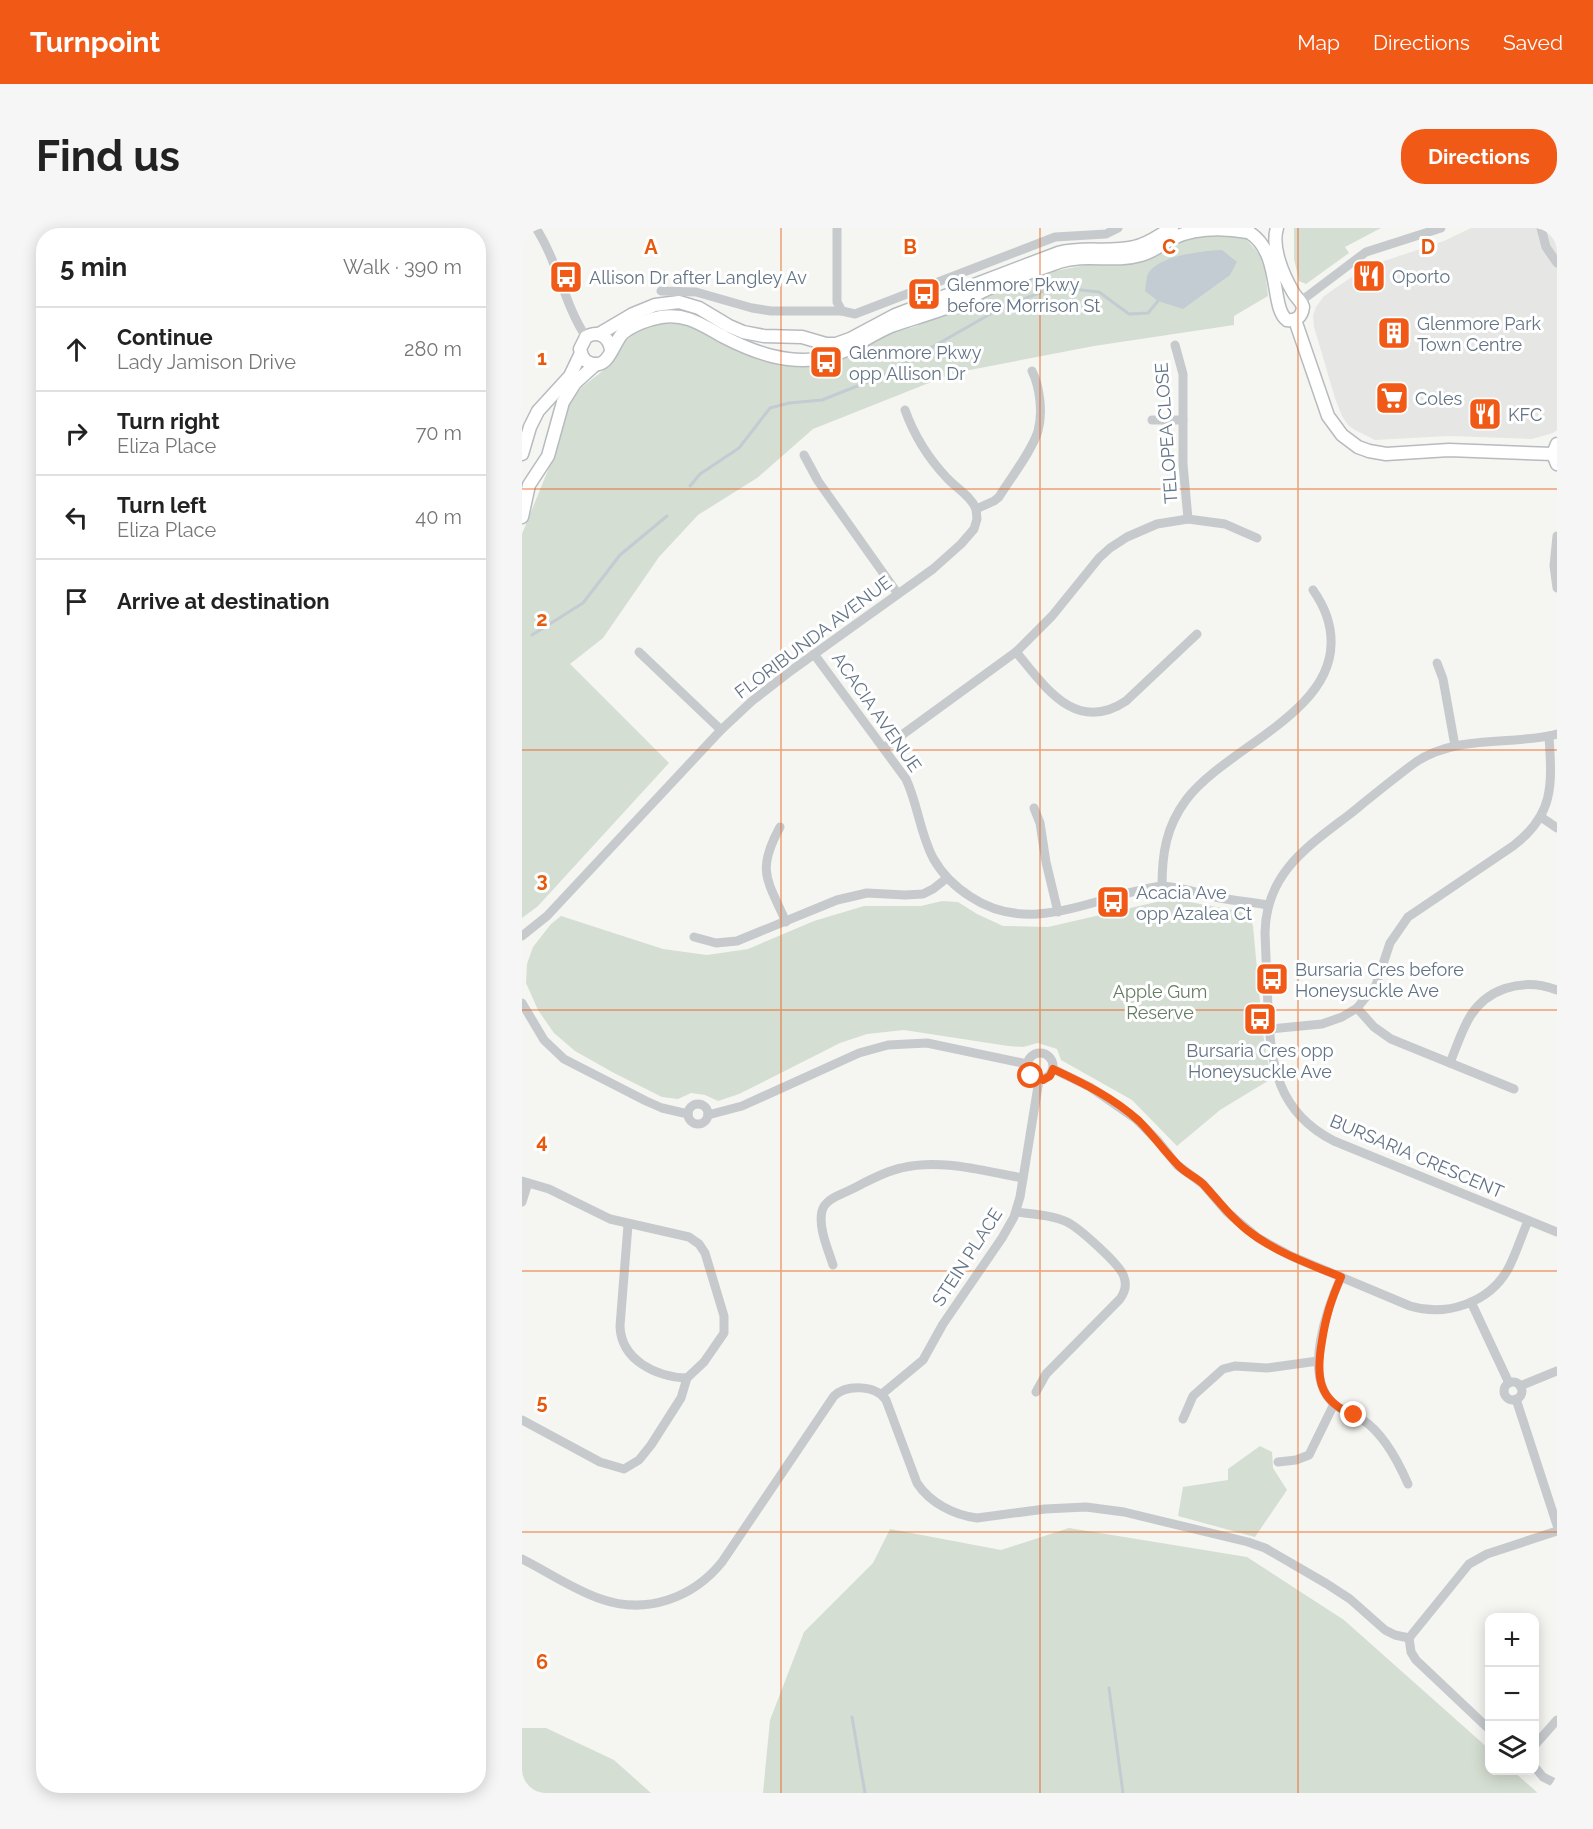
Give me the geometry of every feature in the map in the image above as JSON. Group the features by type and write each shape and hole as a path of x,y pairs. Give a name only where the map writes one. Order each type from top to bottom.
{"main road":[{"path":"522,454 527,434 538,411 570,376 586,337 599,334 633,314 655,305 679,302 699,308 743,332 764,336 802,337 826,344 836,344 895,315 1058,253 1072,250 1132,248 1148,243 1172,228"},
{"path":"522,517 530,485 548,456 563,402 575,383 596,364 606,360 624,333 641,323 661,317 681,316 690,318 763,353 796,360 826,357 854,347 892,326 928,315 1063,261 1135,256 1154,250 1179,235 1197,231 1226,229 1264,234 1276,228"},
{"path":"1276,228 1276,249 1288,282 1303,312 1295,320"},
{"path":"1246,231 1260,240 1269,260 1283,318 1295,320"},
{"path":"1279,309 1284,298 1298,299"},
{"path":"1295,320 1328,416 1342,435 1358,447 1374,453 1386,454 1449,450 1556,454"},
{"path":"599,334 608,340 611,350"},
{"path":"581,353 587,362 596,364"}],"street":[{"path":"536,228 551,254 573,314 586,337"},
{"path":"837,228 837,302 842,311"},
{"path":"661,291 696,292 771,311 842,311 855,314 1055,237 1106,234 1118,228"},
{"path":"1298,299 1366,252 1440,228"},
{"path":"1541,228 1546,247 1557,263"},
{"name":"TELOPEA CLOSE","path":"1176,345 1183,368 1183,464 1188,519"},
{"path":"905,410 914,433 938,467 971,500 976,509 999,497 1036,437 1039,421 1039,392 1032,370"},
{"path":"1152,420 1183,420"},
{"path":"804,454 818,481 898,594"},
{"name":"FLORIBUNDA AVENUE","path":"522,936 547,916 721,730 752,701 933,569 967,538 976,524 976,509"},
{"path":"884,748 1016,652 1052,616 1095,563 1110,548 1126,537 1149,526 1188,519 1225,524 1257,538"},
{"path":"1557,536 1554,566 1557,588"},
{"path":"1162,886 1162,861 1166,839 1174,818 1188,798 1203,782 1308,700 1324,676 1331,651 1330,626 1324,608 1313,590"},
{"path":"1016,652 1056,699 1074,709 1098,711 1116,707 1126,701 1197,634"},
{"path":"639,652 721,730"},
{"name":"ACACIA AVENUE","path":"814,654 909,785 928,846 947,878 973,899 996,910 1022,915 1058,912 1162,886 1268,906"},
{"path":"1437,663 1443,679 1455,746"},
{"path":"1269,1029 1322,1024 1342,1017 1357,1008 1376,985 1390,943 1408,917 1520,840 1541,818 1551,784 1553,735"},
{"name":"BURSARIA CRESCENT","path":"1553,735 1455,746 1434,752 1416,762 1302,851 1284,872 1268,906 1265,933 1272,1059 1278,1081 1287,1100 1310,1126 1334,1141 1557,1232"},
{"path":"1034,808 1040,823 1046,862 1058,912"},
{"path":"1541,818 1557,828"},
{"path":"780,827 769,847 766,868 768,882 786,922"},
{"path":"694,937 710,942 729,942 749,937 837,900 875,892 923,894 947,878"},
{"path":"1450,1062 1470,1017 1490,996 1507,987 1527,984 1543,985 1557,990"},
{"path":"522,1003 544,1040 564,1059 646,1101 662,1108 688,1114"},
{"path":"1357,1008 1374,1027 1391,1039 1515,1089"},
{"path":"708,1115 742,1106 859,1053 888,1045 927,1043 1028,1064"},
{"path":"1043,1053 1053,1061 1053,1069 1047,1078 1039,1080 1029,1072 1028,1064 1035,1054 1043,1053"},
{"path":"1053,1069 1096,1090 1136,1119 1177,1165 1203,1184 1227,1212 1247,1230 1291,1256 1410,1306 1423,1309 1448,1309 1471,1302 1492,1288 1507,1270 1528,1221"},
{"name":"STEIN PLACE","path":"882,1394 923,1360 943,1324 1002,1238 1016,1212 1039,1080"},
{"path":"698,1104 706,1109 708,1115 704,1123 698,1125 692,1122 688,1114 692,1106 698,1104"},
{"path":"833,1265 822,1224 820,1206 875,1177 895,1169 911,1166 945,1165 1023,1178"},
{"path":"522,1202 525,1182 549,1190 601,1216 628,1225 684,1236 696,1241 705,1253 724,1316 725,1329 704,1362 687,1378 681,1398 651,1445 639,1460 624,1469 600,1462 522,1420"},
{"path":"1016,1212 1061,1220 1076,1227 1120,1269 1130,1285 1120,1299 1046,1374 1036,1392"},
{"path":"628,1225 620,1326 622,1342 635,1359 662,1375 687,1378"},
{"path":"1341,1277 1327,1309 1318,1361 1323,1388 1326,1396 1334,1404 1373,1428 1396,1459 1408,1484"},
{"path":"1471,1302 1509,1383"},
{"path":"1183,1419 1193,1396 1223,1369 1235,1366 1273,1367 1318,1361"},
{"path":"1520,1386 1557,1371"},
{"path":"1514,1382 1520,1386 1521,1393 1516,1399 1510,1399 1504,1393 1509,1383 1514,1382"},
{"path":"522,1558 592,1596 613,1603 646,1605 675,1598 701,1583 722,1562 836,1394 845,1389 867,1388 882,1394 889,1406 917,1484 937,1504 969,1517 981,1518 1059,1508 1101,1509 1124,1512 1248,1542 1266,1548 1327,1584 1354,1603 1385,1630 1409,1638"},
{"path":"1516,1399 1557,1525"},
{"path":"1278,1462 1296,1460 1309,1455 1334,1404"},
{"path":"1485,1725 1416,1660 1411,1652 1409,1638 1464,1571 1477,1559 1557,1531"},
{"path":"1539,1740 1557,1720"},
{"path":"1539,1772 1557,1785"}],"shaded area":[{"name":"Glenmore Park Town Centre","path":"1471,228 1557,228 1557,430 1532,439 1449,436 1375,440 1355,430 1342,416 1335,398 1314,327 1313,315 1316,307 1324,296 1366,267 1444,241"},
{"path":"1222,250 1237,262 1230,275 1183,309 1158,301 1145,291 1149,272 1155,266 1183,255"}],"green space":[{"path":"1294,228 1381,228 1345,247 1349,253 1306,284 1299,281 1294,259"},
{"path":"1212,234 1244,237 1264,259 1268,296 1234,316 1234,325 1094,346 954,373 813,429 757,478 698,515 659,557 603,638 570,664 669,763 538,906 522,918 522,534 555,453 568,404 582,387 609,366 622,343 657,324 683,323 776,363 815,365 837,361 896,331 914,327 1055,271 1091,264 1131,264 1158,255 1185,240"},
{"name":"Apple Gum Reserve","path":"1165,900 1184,901 1244,912 1250,918 1253,926 1263,1034 1271,1079 1220,1110 1177,1146 1132,1100 1061,1060 1057,1049 1038,1043 1023,1047 1008,1046 904,1030 867,1034 840,1043 739,1094 718,1101 705,1095 691,1093 678,1099 662,1097 575,1051 554,1033 538,1010 526,983 527,964 533,947 551,924 561,916 663,949 707,955 748,949 814,921 864,906 921,906 942,901 958,902 1003,926 1048,927"},
{"path":"1260,1446 1272,1452 1273,1468 1287,1490 1255,1537 1178,1516 1183,1487 1228,1480 1228,1469"},
{"path":"1069,1528 1247,1557 1344,1620 1485,1745 1485,1775 1518,1775 1538,1793 763,1793 770,1720 804,1632 873,1563 890,1529 1001,1550"},
{"path":"522,1728 546,1728 614,1760 651,1793 522,1793"}],"waterway":[{"path":"690,486 700,474 739,448 770,408 789,403 822,400 880,377 999,309 1054,287 1099,292 1129,314 1148,313 1158,301"},
{"path":"532,635 583,603 620,555 667,516"},
{"path":"1109,1688 1123,1793"},
{"path":"852,1717 865,1793"}],"place":[{"name":"Oporto","path":"1369,276"},
{"name":"Allison Dr after Langley Av","path":"566,277"},
{"name":"Glenmore Pkwy before Morrison St","path":"924,294"},
{"name":"Glenmore Park Town Centre","path":"1394,333"},
{"name":"Glenmore Pkwy opp Allison Dr","path":"826,362"},
{"name":"Coles","path":"1392,398"},
{"name":"KFC","path":"1485,414"},
{"name":"Acacia Ave opp Azalea Ct","path":"1113,902"},
{"name":"Bursaria Cres before Honeysuckle Ave","path":"1272,979"},
{"name":"Bursaria Cres opp Honeysuckle Ave","path":"1260,1019"}],"route":[{"path":"1031,1076 1043,1080 1050,1076 1053,1069 1075,1078 1111,1100 1136,1119 1177,1165 1203,1184 1227,1212 1247,1230 1291,1256 1341,1277 1327,1309 1318,1369 1326,1396 1339,1408 1354,1415"}]}
